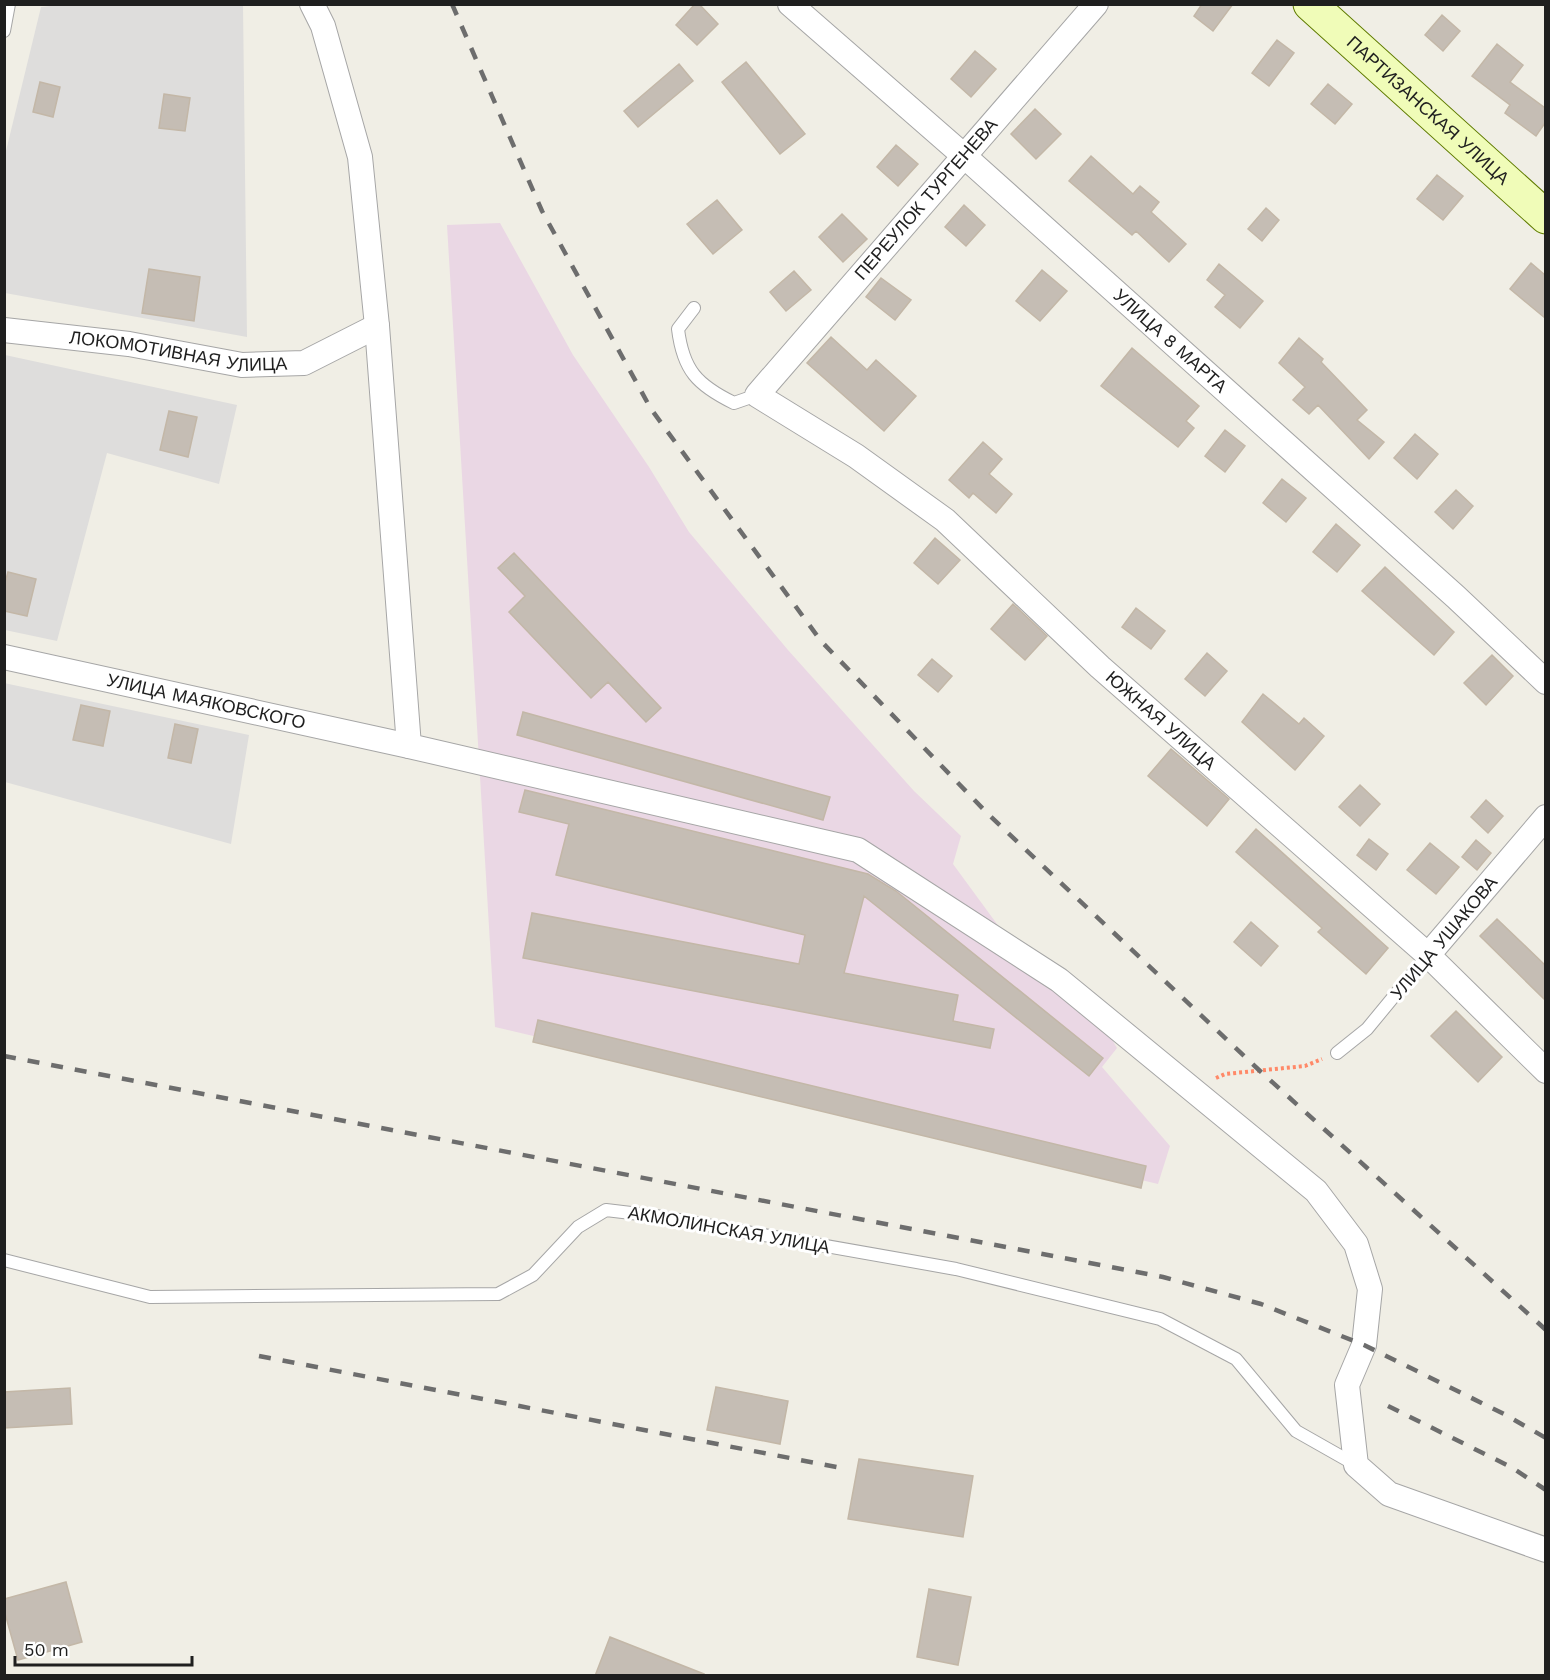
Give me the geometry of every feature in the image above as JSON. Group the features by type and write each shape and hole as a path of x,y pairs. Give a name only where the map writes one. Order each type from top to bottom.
{"street":[{"path":"312,4 323,26 360,157 378,326 409,746"},
{"name":"УЛИЦА 8 МАРТА","path":"790,4 963,155 1456,597 1545,682"},
{"name":"ПЕРЕУЛОК ТУРГЕНЕВА","path":"757,395 1096,4"},
{"name":"ПАРТИЗАНСКАЯ УЛИЦА","path":"1310,4 1545,218"},
{"name":"ЛОКОМОТИВНАЯ УЛИЦА","path":"4,330 129,344 242,365 304,363 378,326"},
{"name":"ЮЖНАЯ УЛИЦА","path":"757,395 856,456 945,519 1100,667 1428,955 1545,1071"},
{"name":"УЛИЦА МАЯКОВСКОГО","path":"4,657 409,746 858,850 1059,980 1316,1191 1356,1244 1370,1289 1364,1346 1347,1385 1356,1465"},
{"name":"УЛИЦА УШАКОВА","path":"1428,955 1545,817"},
{"path":"1356,1465 1389,1494 1545,1550"}],"lane":[{"path":"4,31 9,4"},
{"path":"694,308 678,329 681,355 692,374 710,391 734,403 757,395"},
{"name":"УЛИЦА УШАКОВА","path":"1337,1053 1367,1029 1428,955"},
{"name":"АКМОЛИНСКАЯ УЛИЦА","path":"4,1260 150,1297 498,1294 533,1275 578,1227 606,1210 656,1216 956,1269 1160,1319 1236,1359 1296,1431 1356,1465"}],"path":[{"path":"1195,1092 1226,1074 1305,1066 1337,1053"}],"shaded area":[{"path":"68,4 243,5 247,337 5,293 5,155 41,7"},
{"path":"500,223 573,355 649,467 689,532 788,650 914,791 961,836 953,864 1032,972 1107,1031 1117,1048 1102,1067 1170,1146 1158,1184 495,1027 447,225"},
{"path":"5,355 237,405 219,484 107,453 57,641 5,630"},
{"path":"4,683 249,735 231,844 5,782"}],"building":[{"path":"695,4 699,4 718,24 697,45 676,25"},
{"path":"1202,4 1233,4 1213,31 1194,16"},
{"path":"1442,15 1460,31 1443,51 1425,35"},
{"path":"1277,40 1294,53 1269,86 1252,73"},
{"path":"1497,44 1523,65 1510,82 1545,108 1545,123 1536,136 1505,113 1510,105 1472,76"},
{"path":"975,51 996,69 971,97 951,79"},
{"path":"746,62 805,134 780,154 722,82"},
{"path":"679,64 693,81 638,127 624,111"},
{"path":"40,82 60,87 53,117 33,112"},
{"path":"1328,84 1352,104 1335,124 1311,104"},
{"path":"164,94 190,98 185,131 159,128"},
{"path":"1035,109 1061,134 1036,159 1011,134"},
{"path":"896,145 918,164 898,186 877,167"},
{"path":"1091,156 1133,194 1140,186 1159,202 1151,212 1186,244 1169,262 1136,231 1132,235 1069,181"},
{"path":"1437,175 1463,196 1443,220 1417,199"},
{"path":"717,200 742,230 713,254 687,224"},
{"path":"964,205 985,225 966,246 945,227"},
{"path":"1266,208 1279,220 1262,241 1248,229"},
{"path":"842,214 867,239 843,262 819,237"},
{"path":"1531,263 1545,275 1545,318 1510,289"},
{"path":"1219,264 1263,301 1240,328 1215,307 1225,295 1207,280"},
{"path":"149,269 200,277 194,321 142,313"},
{"path":"1042,270 1067,291 1040,321 1016,301"},
{"path":"794,271 811,290 786,311 770,292"},
{"path":"881,278 911,300 895,320 866,297"},
{"path":"831,337 867,370 876,360 916,396 884,431 807,363"},
{"path":"1299,338 1323,359 1321,362 1367,410 1357,420 1384,442 1369,459 1318,405 1309,414 1293,400 1305,387 1279,363"},
{"path":"1132,348 1199,406 1186,421 1194,428 1178,447 1101,386"},
{"path":"169,411 197,417 188,457 160,450"},
{"path":"1225,430 1245,446 1225,472 1205,456"},
{"path":"1415,434 1438,454 1417,479 1394,458"},
{"path":"983,442 1002,459 989,474 1012,494 996,513 973,493 969,498 949,480"},
{"path":"1282,479 1306,498 1286,522 1263,503"},
{"path":"1456,490 1473,506 1453,529 1435,512"},
{"path":"1336,524 1360,545 1337,572 1313,552"},
{"path":"935,538 960,560 938,584 914,563"},
{"path":"514,553 661,708 646,722 608,682 591,698 509,612 525,596 498,568"},
{"path":"1385,567 1454,632 1434,655 1362,591"},
{"path":"8,572 36,579 27,616 4,611 4,586"},
{"path":"1013,604 1047,636 1025,660 991,629"},
{"path":"1136,608 1165,631 1151,649 1122,627"},
{"path":"1207,653 1227,671 1205,696 1185,679"},
{"path":"1492,655 1513,676 1486,705 1464,683"},
{"path":"932,659 952,676 938,692 918,675"},
{"path":"1263,694 1299,724 1304,718 1324,736 1295,770 1242,722"},
{"path":"81,705 110,711 103,746 73,740"},
{"path":"523,712 830,797 823,820 517,735"},
{"path":"175,724 198,729 191,763 168,758"},
{"path":"1171,749 1229,799 1207,826 1148,776"},
{"path":"1360,785 1380,804 1360,826 1339,807"},
{"path":"525,790 868,874 896,891 1103,1058 1089,1076 864,896 844,973 958,995 953,1021 994,1029 990,1048 523,958 532,913 799,964 805,935 556,875 569,824 519,812"},
{"path":"1486,800 1503,816 1488,833 1471,817"},
{"path":"1256,829 1388,948 1366,974 1318,932 1322,928 1236,852"},
{"path":"1369,839 1388,854 1376,870 1357,855"},
{"path":"1476,840 1491,853 1477,870 1462,857"},
{"path":"1430,843 1459,867 1436,894 1407,870"},
{"path":"1497,919 1545,965 1545,1000 1480,936"},
{"path":"1251,922 1278,946 1261,966 1234,942"},
{"path":"1456,1011 1502,1057 1478,1082 1431,1036"},
{"path":"538,1020 1146,1166 1141,1188 533,1042"},
{"path":"716,1387 788,1401 780,1444 707,1430"},
{"path":"70,1388 72,1424 4,1428 4,1392"},
{"path":"859,1459 973,1476 963,1537 848,1519"},
{"path":"66,1582 82,1642 18,1660 4,1610 4,1599"},
{"path":"929,1589 971,1597 958,1665 917,1657"},
{"path":"610,1637 704,1674 703,1676 595,1676"}],"railway":[{"path":"452,4 542,211 651,409 821,641 988,814 1260,1071 1546,1330"},
{"path":"4,1056 1163,1277 1261,1304 1364,1345 1504,1414 1546,1438"},
{"path":"259,1356 847,1469"},
{"path":"1388,1406 1511,1467 1546,1490"}]}
